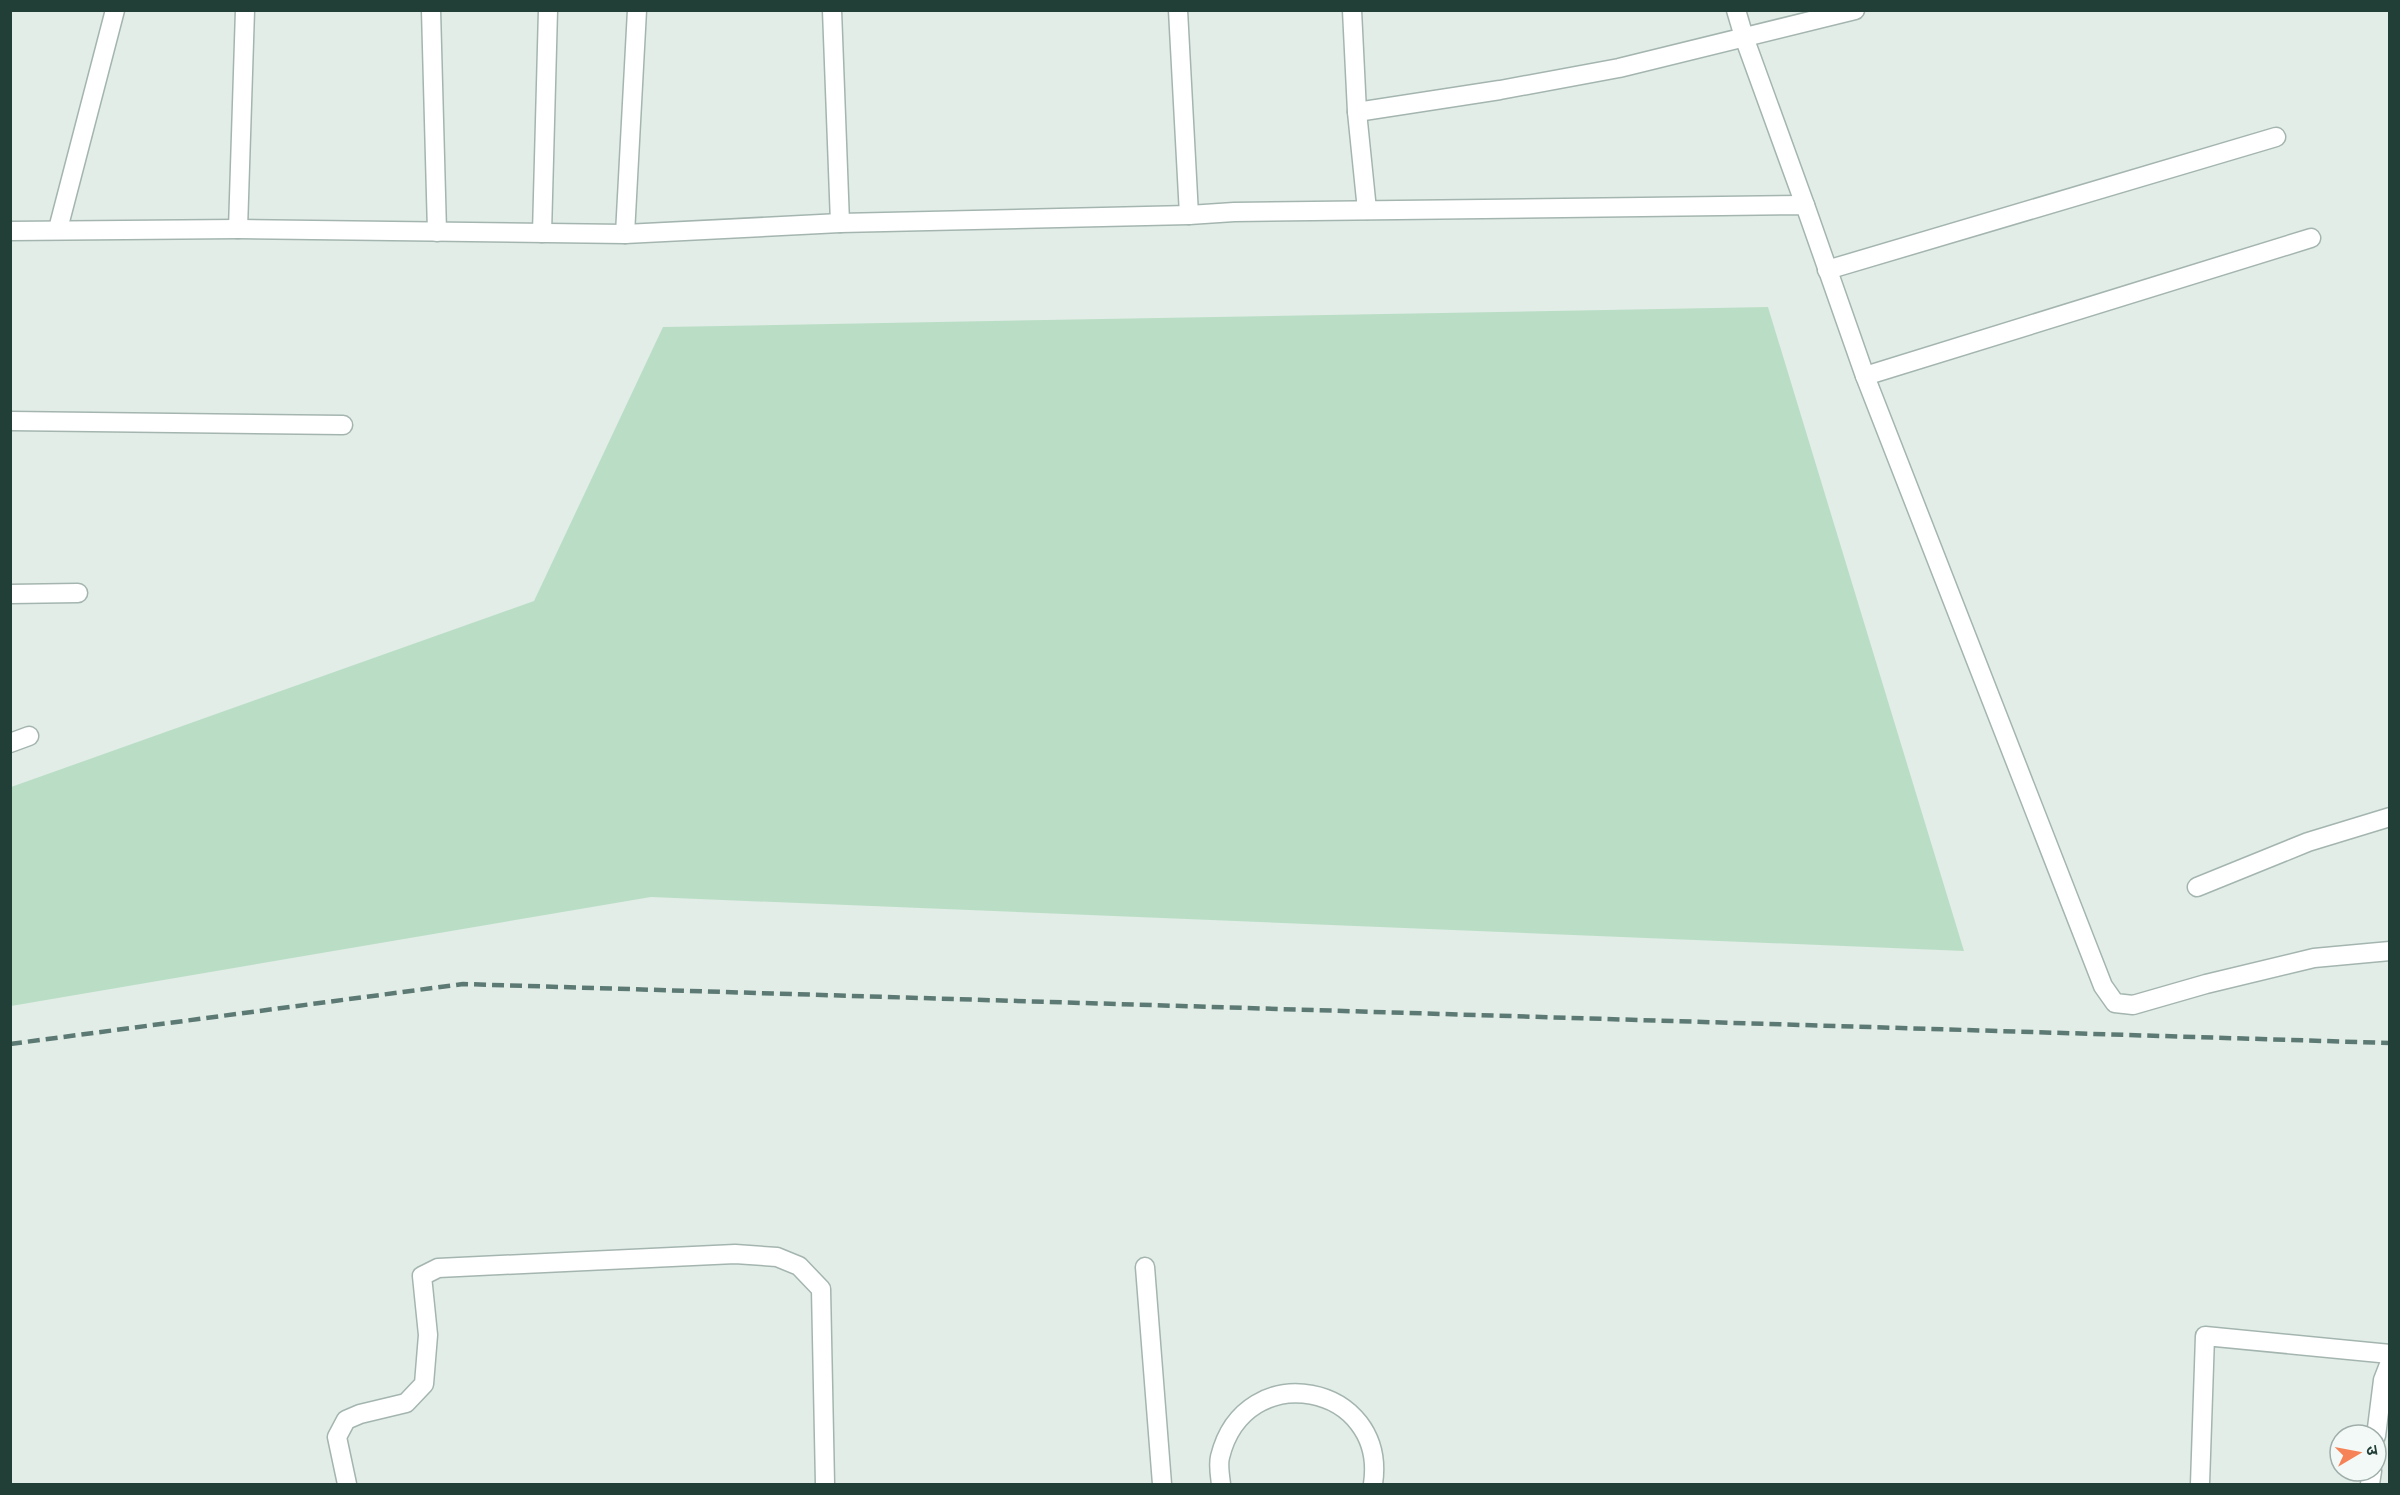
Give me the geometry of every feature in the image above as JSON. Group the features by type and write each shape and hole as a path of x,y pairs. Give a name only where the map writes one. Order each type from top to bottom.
{"street":[{"path":"58,229 115,10"},
{"path":"238,229 245,10"},
{"path":"431,10 437,232"},
{"path":"542,233 548,10"},
{"path":"625,234 637,10"},
{"path":"832,10 840,223"},
{"path":"1178,10 1189,215"},
{"path":"1352,10 1357,112 1367,210"},
{"path":"1736,10 1865,376 2103,986 2115,1003 2133,1005 2206,984 2314,958 2390,951"},
{"path":"1357,112 1500,90 1620,68 1855,10"},
{"path":"1827,270 2276,137"},
{"path":"10,231 238,229 625,234 840,223 1234,212 1805,205"},
{"path":"1865,376 2311,238"},
{"path":"10,421 343,425"},
{"path":"10,594 78,593"},
{"path":"10,743 29,736"},
{"path":"2197,887 2308,842 2390,817"},
{"path":"347,1485 337,1437 346,1420 360,1414 406,1403 424,1384 428,1335 422,1276 438,1268 735,1254 777,1257 799,1266 821,1289 825,1485"},
{"path":"1145,1267 1162,1485"},
{"path":"2200,1485 2205,1336 2390,1354"},
{"path":"2378,1423 2383,1380 2390,1362"},
{"path":"1221,1485 1219,1459 1230,1430 1250,1407 1278,1394 1308,1392 1337,1403 1360,1424 1373,1451 1373,1485"}],"green space":[{"path":"1768,307 1964,951 651,897 11,1006 11,787 534,601 663,327"}],"railway":[{"path":"10,1044 463,984 2390,1043"}]}
